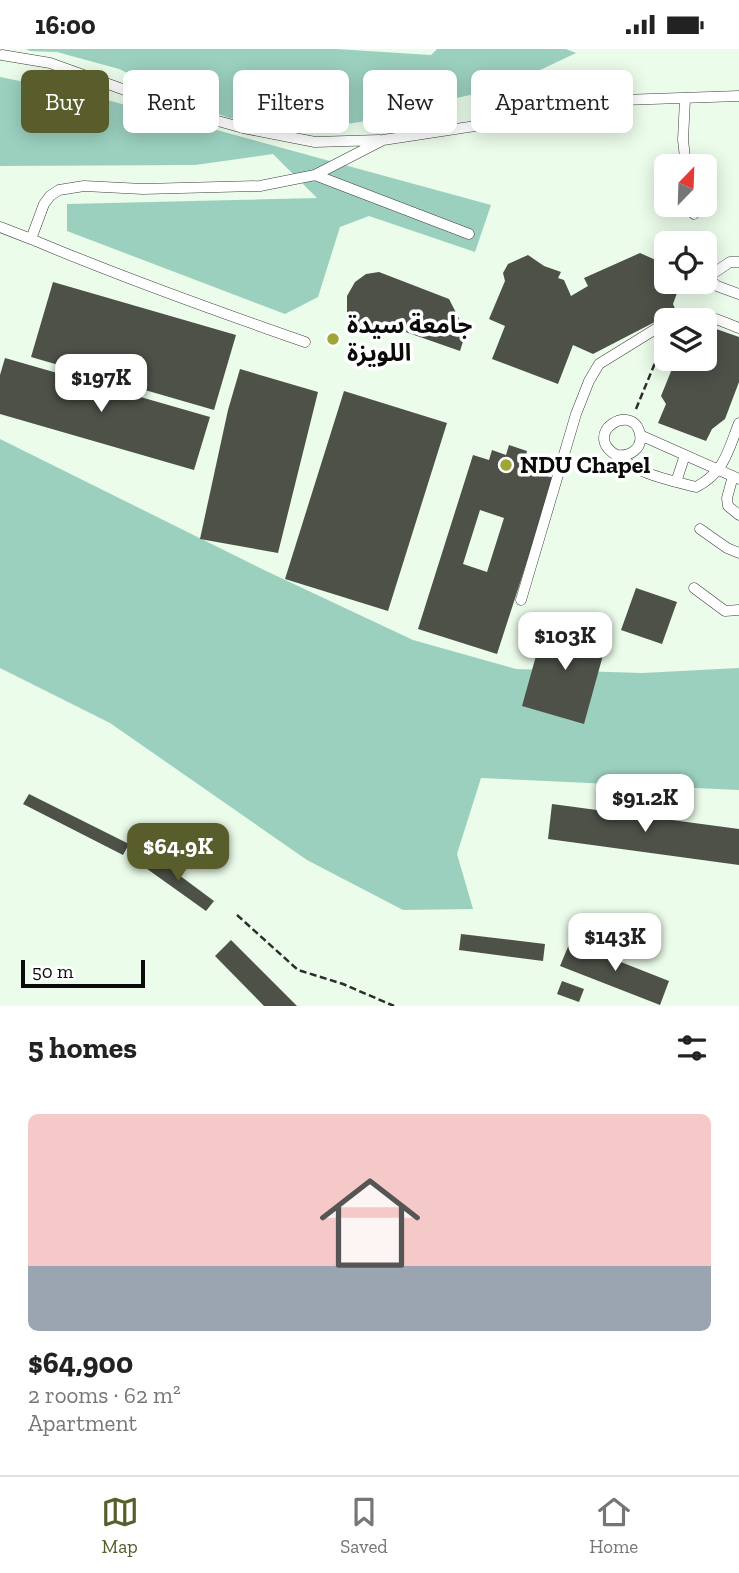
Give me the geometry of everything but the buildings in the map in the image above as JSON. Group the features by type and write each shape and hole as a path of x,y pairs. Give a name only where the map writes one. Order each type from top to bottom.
{"lane":[{"path":"2,55 50,63 186,112 243,128 315,142 383,140 561,113 622,100 739,96"},
{"path":"685,99 685,154"},
{"path":"31,239 44,204 60,190 84,186 143,189 260,186 316,175 383,140"},
{"path":"316,175 469,234"},
{"path":"0,227 83,262 305,342"},
{"path":"717,271 730,262 739,262"},
{"path":"717,286 739,294"},
{"path":"717,319 739,328"},
{"path":"521,600 576,414 589,381 599,364 654,330"},
{"path":"617,455 634,452 640,441 639,430 631,422 619,420 609,425 606,430 607,448 634,467 696,487 709,481 720,470 739,423"},
{"path":"640,435 736,478 727,498 728,506 739,515"},
{"path":"676,482 685,455"},
{"path":"700,529 739,553"},
{"path":"694,588 725,611 739,610"}],"path":[{"path":"631,422 654,366"},
{"path":"237,915 298,970 343,984 394,1006"}],"shaded area":[{"path":"26,49 336,49 431,55 437,49 566,49 576,53 540,70 471,70 471,95 457,98 457,70 363,70 363,122 349,124 349,70 233,70 233,119 219,114 219,70 123,71 57,52"},
{"path":"0,77 21,81 21,133 109,133 109,100 123,104 123,133 219,133 219,131 491,205 475,252 369,216 340,227 318,297 285,314 67,231 67,204 317,198 273,154 195,165 0,166"},
{"path":"0,439 264,570 413,640 516,669 642,673 739,668 739,790 481,778 457,854 473,909 403,910 307,860 110,723 0,668"}],"place":[{"name":"جامعة سيدة اللويزة","path":"333,339"},
{"name":"NDU Chapel","path":"506,465"}]}
